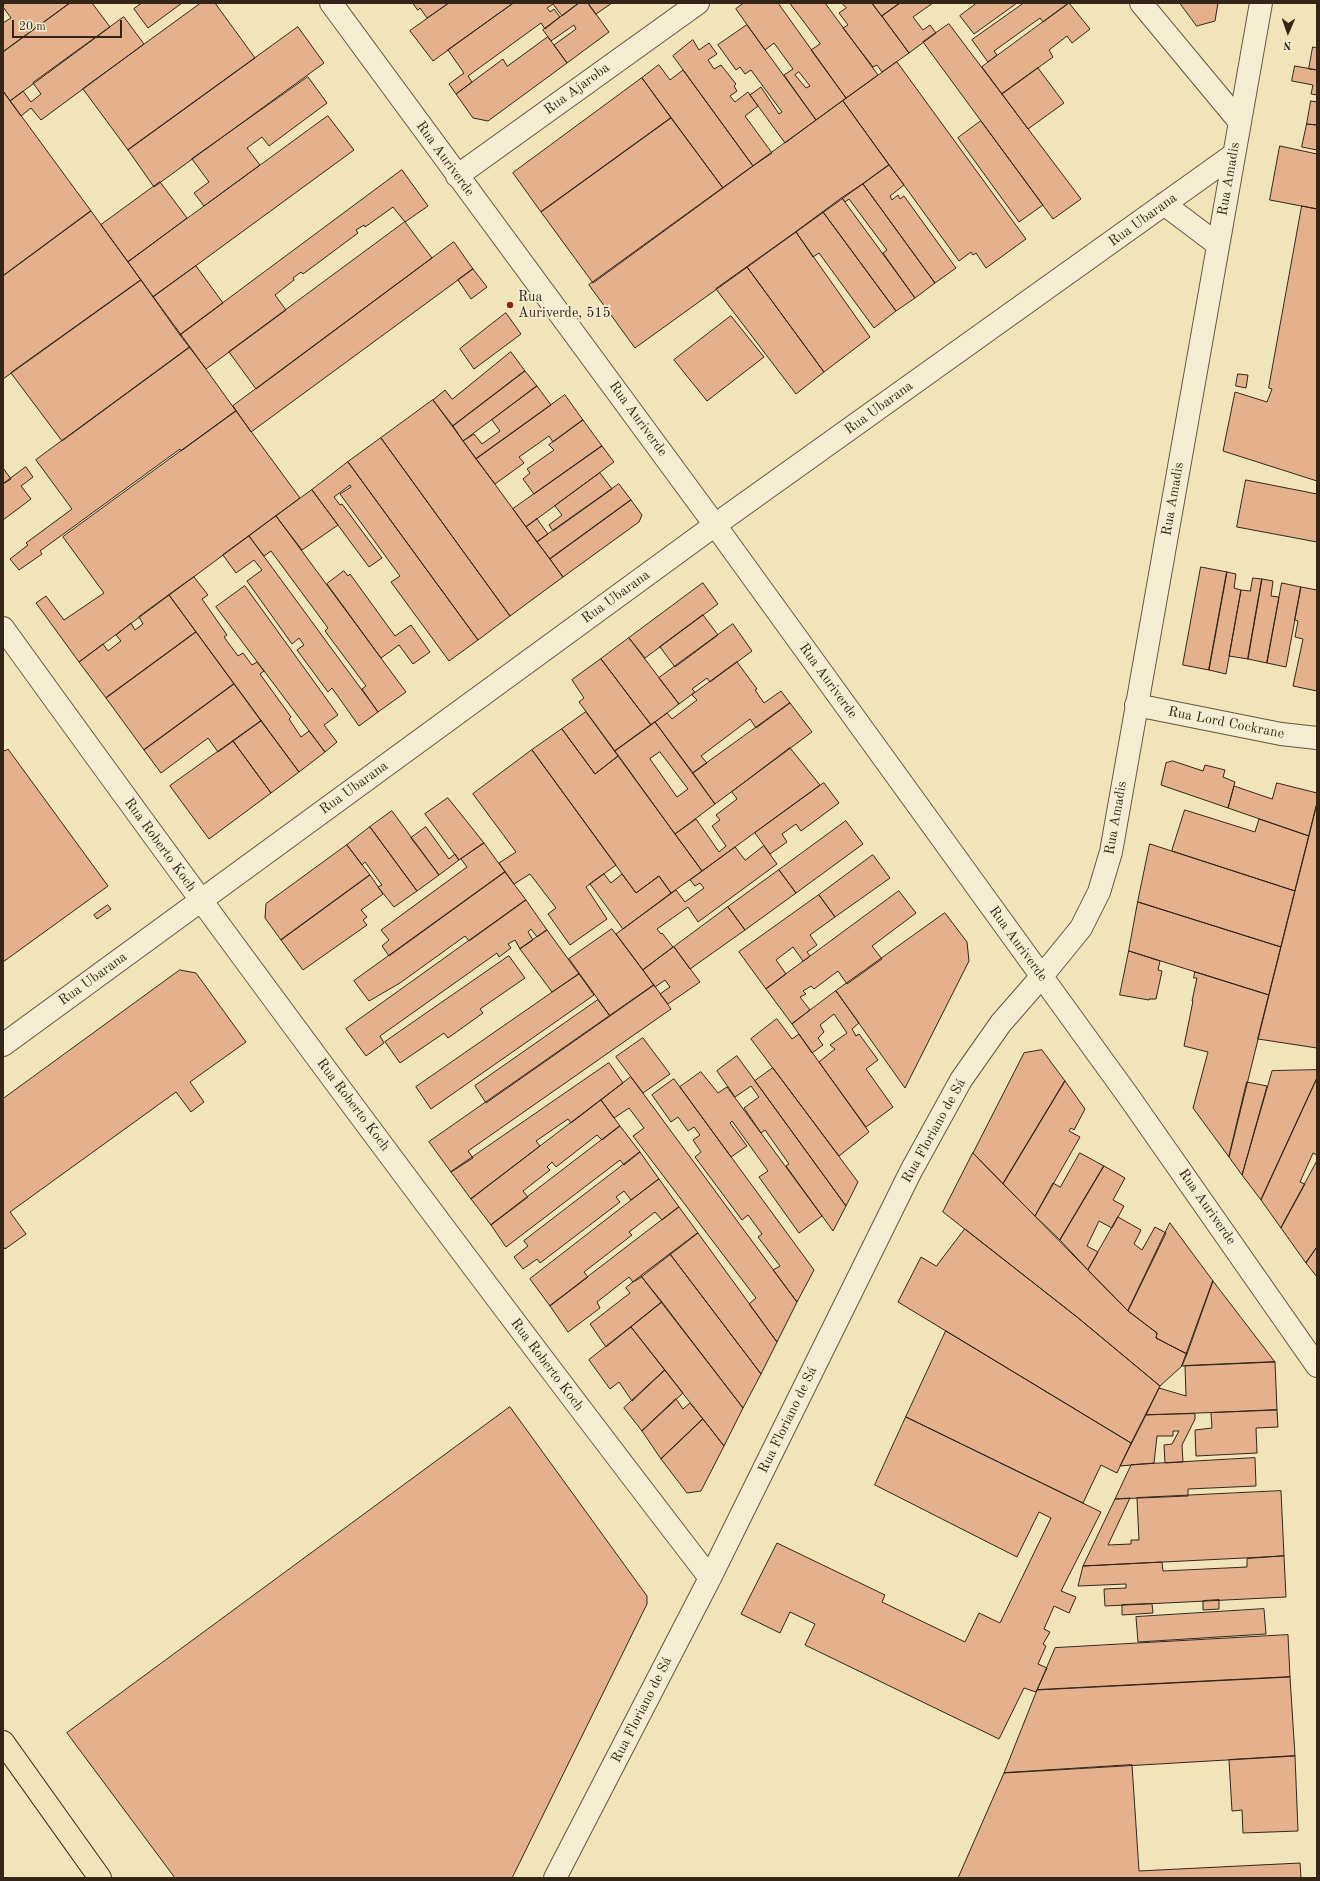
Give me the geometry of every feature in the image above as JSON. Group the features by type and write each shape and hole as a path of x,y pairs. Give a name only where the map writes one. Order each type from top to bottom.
{"main road":[{"path":"3,1742 100,1878"}],"street":[{"name":"Rua Auriverde","path":"331,3 457,176 716,524 1129,1097 1317,1366"},
{"name":"Rua Ajaroba","path":"457,176 698,3"},
{"path":"1141,3 1239,121"},
{"name":"Rua Amadis","path":"1042,976 1081,928 1099,892 1111,852 1261,3"},
{"name":"Rua Ubarana","path":"3,1045 716,524 1233,155"},
{"path":"1164,204 1218,244"},
{"name":"Rua Roberto Koch","path":"3,628 200,901 592,1425 710,1578"},
{"name":"Rua Lord Cockrane","path":"1136,705 1282,734 1317,738"},
{"name":"Rua Floriano de Sá","path":"555,1878 710,1578 911,1171 957,1087 1000,1023 1042,976"}],"building":[{"path":"5,3 70,3 3,52 3,23 11,18 3,7"},
{"path":"70,3 92,3 110,27 10,101 3,91 3,52"},
{"path":"142,3 182,3 148,28 134,9"},
{"path":"201,3 215,3 255,58 128,150 83,89"},
{"path":"413,3 449,3 427,18 420,8 418,10"},
{"path":"449,3 513,3 433,61 410,31"},
{"path":"514,3 579,3 562,16 553,4 547,8 550,12 554,9 560,17 545,29 541,23 468,76 472,82 456,94 449,84 464,73 448,50"},
{"path":"579,3 588,3 609,32 567,63 554,45 576,29 574,25 551,41 543,30"},
{"path":"588,3 612,3 596,14"},
{"path":"744,3 778,3 846,98 816,120 784,75 793,69 774,43 765,50 736,9","holes":["799,72 810,86 806,88 795,75"]},
{"path":"790,3 825,3 878,75 846,98 811,50 820,44"},
{"path":"842,3 872,3 909,53 882,72 877,65 873,67 843,28 848,25 839,13 846,8"},
{"path":"872,3 900,3 882,16"},
{"path":"900,3 933,3 913,17 923,30 930,25 936,33 909,53 882,16"},
{"path":"977,3 1017,3 974,34 960,16"},
{"path":"1024,3 1069,3 1043,22 1040,18 994,51 997,55 988,62 972,40"},
{"path":"1069,3 1090,29 1072,43 1067,36 1049,50 1053,57 1002,94 982,67"},
{"path":"1180,3 1218,3 1215,21 1197,26"},
{"path":"124,17 144,44 41,120 31,108 21,116 10,101 23,91 31,102 41,94 33,83"},
{"path":"949,24 1081,199 1053,219 923,42"},
{"path":"747,25 816,120 785,143 750,95 761,87 779,114 782,112 751,70 745,74 740,67 736,70 718,45"},
{"path":"298,27 324,63 154,187 128,150"},
{"path":"548,37 567,63 488,121 473,118 456,94 503,59 507,66"},
{"path":"693,40 699,50 709,43 717,54 708,60 714,69 721,65 736,84 734,86 737,91 730,96 735,102 748,92 758,106 745,116 772,153 753,166 673,56"},
{"path":"1313,47 1317,48 1317,70 1309,69"},
{"path":"897,62 1026,239 986,268 976,253 973,255 971,252 959,261 843,101"},
{"path":"659,65 670,80 683,70 753,166 723,188 642,78"},
{"path":"1295,66 1317,70 1317,95 1311,94 1313,85 1292,81"},
{"path":"1038,68 1064,103 1028,129 1002,94"},
{"path":"308,77 327,103 269,146 262,137 247,148 260,165 204,206 194,193 209,182 192,159"},
{"path":"642,78 671,118 541,212 513,173"},
{"path":"3,91 91,211 3,276"},
{"path":"843,101 889,165 635,348 589,285"},
{"path":"1311,101 1317,102 1317,125 1307,124"},
{"path":"328,116 354,150 153,297 128,262"},
{"path":"671,118 723,188 593,283 541,212"},
{"path":"981,121 1043,205 1019,222 958,138"},
{"path":"1307,124 1317,125 1317,150 1302,147"},
{"path":"1280,146 1317,154 1317,209 1270,200"},
{"path":"889,165 904,185 890,196 892,200 898,195 900,199 904,196 956,268 935,283 863,184"},
{"path":"402,170 428,206 405,222 393,207 365,227 364,225 356,230 358,233 303,274 301,272 293,278 294,280 275,295 286,310 206,369 180,335"},
{"path":"160,182 187,218 128,262 101,225"},
{"path":"863,184 935,283 915,298 883,253 887,250 849,199 845,202 842,198"},
{"path":"842,198 915,298 896,311 823,212"},
{"path":"1302,206 1317,209 1317,481 1223,451 1235,392 1267,402 1272,389 1269,388"},
{"path":"91,211 141,280 3,379 3,276"},
{"path":"823,212 896,311 874,328 819,253 813,257 796,232"},
{"path":"405,222 432,258 256,389 229,352"},
{"path":"796,232 870,337 824,372 747,267"},
{"path":"454,242 473,269 251,432 233,406"},
{"path":"196,266 223,303 180,335 153,297"},
{"path":"747,267 824,372 796,394 716,289"},
{"path":"473,269 487,287 471,299 458,280"},
{"path":"141,280 190,347 62,441 11,373"},
{"path":"506,313 521,334 474,369 460,349"},
{"path":"731,316 764,357 707,401 674,360"},
{"path":"190,347 236,411 181,451 180,449 40,551 42,554 19,570 10,559 28,545 26,543 72,509 36,460"},
{"path":"511,352 525,371 453,426 433,400 445,390 452,399"},
{"path":"525,371 537,386 463,441 453,426"},
{"path":"1238,374 1248,375 1246,388 1236,386"},
{"path":"537,386 551,405 476,459 463,441 474,434 482,444 500,431 492,420"},
{"path":"565,395 583,420 553,442 549,436 519,457 524,463 495,484 476,459"},
{"path":"433,400 563,577 510,616 381,438"},
{"path":"236,411 300,498 79,662 36,603 46,596 64,620 104,593 63,537"},
{"path":"583,420 602,446 534,494 523,479 530,473 527,469 554,450 549,445"},
{"path":"381,438 510,616 478,640 348,462"},
{"path":"602,446 614,462 526,527 513,509"},
{"path":"348,462 478,640 449,661 391,582 400,576 340,494 351,487 350,485 334,497 340,505 342,504 382,558 369,567 312,490"},
{"path":"26,467 33,477 21,486 31,499 3,520 3,484"},
{"path":"3,468 11,479 3,484"},
{"path":"600,473 612,489 553,531 549,525 562,515 555,506"},
{"path":"1246,480 1317,494 1317,542 1237,527"},
{"path":"619,484 631,500 550,559 537,542"},
{"path":"312,490 338,525 302,550 276,516"},
{"path":"631,500 642,515 639,522 563,577 550,559"},
{"path":"276,516 406,692 378,712 362,689 366,686 325,631 328,628 271,551 264,556 249,536"},
{"path":"537,519 548,534 537,542 526,527"},
{"path":"249,536 378,712 359,726 332,688 328,692 297,650 304,645 299,638 292,644 247,581 262,570 254,560 236,573 223,555"},
{"path":"1201,567 1227,572 1209,670 1183,665"},
{"path":"344,571 348,576 350,574 395,636 411,625 430,652 413,664 399,645 381,658 327,584"},
{"path":"1227,572 1236,574 1234,588 1241,590 1226,674 1209,670"},
{"path":"194,577 208,595 202,599 227,635 224,637 238,656 243,653 252,665 257,662 264,671 260,674 291,717 289,719 301,737 309,731 325,752 299,772 169,595"},
{"path":"1253,578 1262,579 1248,659 1229,656 1241,590 1250,591"},
{"path":"1262,579 1273,581 1271,596 1279,597 1267,663 1248,659"},
{"path":"703,583 718,604 645,658 629,638"},
{"path":"1282,583 1301,587 1286,667 1267,663"},
{"path":"245,586 338,715 324,725 337,742 325,752 216,607"},
{"path":"1301,587 1317,590 1317,691 1293,686 1303,639 1295,637 1298,621 1295,620"},
{"path":"169,595 196,632 106,698 79,662 103,644 108,651 121,641 116,635 131,623 135,630 143,624 139,617"},
{"path":"703,615 718,635 675,667 660,647"},
{"path":"733,624 752,651 710,682 707,678 692,689 695,692 679,704 659,678"},
{"path":"196,632 234,684 144,750 106,698"},
{"path":"629,638 679,704 651,725 601,659"},
{"path":"601,659 651,725 615,751 579,702 584,698 572,680"},
{"path":"737,662 757,689 755,690 764,703 781,691 790,703 756,728 750,719 701,756 707,763 693,773 655,722 667,713 672,719 697,700 692,695"},
{"path":"234,684 261,721 218,752 208,738 161,773 144,750"},
{"path":"790,703 812,732 715,804 693,773"},
{"path":"586,712 618,756 595,774 562,729"},
{"path":"261,721 299,772 271,793 233,741"},
{"path":"655,722 715,804 675,834 615,751","holes":["660,752 688,789 677,797 650,759"]},
{"path":"562,729 595,774 618,756 702,871 671,893 659,876 636,893 532,750"},
{"path":"233,741 271,793 209,839 170,786"},
{"path":"790,748 820,785 702,871 675,834 696,819 719,852 726,846 712,826 720,820 716,815 737,799 732,792"},
{"path":"3,749 5,751 8,749 108,886 3,962"},
{"path":"532,750 616,865 586,887 607,919 570,945 548,914 556,908 530,874 514,884 499,863 516,852 473,794"},
{"path":"1173,761 1203,771 1205,765 1225,770 1223,777 1235,782 1228,808 1161,785 1166,763"},
{"path":"824,783 839,803 801,831 796,824 782,834 787,842 770,854 755,833"},
{"path":"1277,783 1317,793 1317,803 1309,836 1228,808 1234,786 1272,799"},
{"path":"448,798 484,843 459,860 425,814"},
{"path":"1317,803 1317,1048 1258,1039"},
{"path":"1185,810 1255,832 1259,819 1309,836 1295,891 1172,851"},
{"path":"392,811 439,875 417,891 370,827"},
{"path":"846,821 863,844 796,893 779,870"},
{"path":"370,827 417,891 394,907 378,887 382,885 365,862 362,865 347,845"},
{"path":"426,827 449,859 455,854 459,860 439,875 411,838"},
{"path":"484,843 505,872 389,956 382,946 389,940 381,930 467,867 461,859"},
{"path":"1150,844 1295,891 1281,947 1138,902"},
{"path":"347,845 370,875 281,940 265,918 266,904"},
{"path":"764,846 777,864 698,922 688,907 657,929 673,947 643,970 616,934 676,890 685,902 704,888 700,883 695,886 690,880 735,847 745,860"},
{"path":"873,855 890,878 835,917 819,895"},
{"path":"779,870 796,893 745,930 728,907"},
{"path":"505,872 526,900 469,941 465,936 400,983 369,1001 354,981"},
{"path":"604,874 611,883 622,874 636,893 659,876 671,893 623,929 590,884"},
{"path":"370,875 383,894 361,910 367,917 363,920 367,925 303,970 281,940"},
{"path":"899,891 916,913 872,946 882,959 847,984 838,971 814,989 811,986 803,991 806,994 800,997 810,1010 792,1024 766,989"},
{"path":"819,895 835,917 810,935 817,945 807,952 810,956 808,958 803,961 793,947 776,960 786,974 766,989 739,952"},
{"path":"526,900 547,930 537,937 531,929 528,932 533,940 520,949 515,940 508,944 511,948 499,957 497,953 380,1036 384,1043 366,1056 346,1029"},
{"path":"1138,902 1281,947 1269,995 1129,951"},
{"path":"108,905 111,909 97,919 94,915"},
{"path":"728,907 745,930 690,969 674,947"},
{"path":"945,913 967,942 969,961 905,1088 836,991"},
{"path":"612,929 654,985 610,1016 569,959"},
{"path":"547,930 579,974 552,992 520,949"},
{"path":"674,947 700,982 668,1004 660,994 670,987 665,980 655,987 643,970"},
{"path":"1129,951 1160,961 1158,970 1162,971 1156,999 1149,1000 1120,995"},
{"path":"509,956 525,978 480,1009 483,1013 448,1038 444,1033 400,1063 385,1042"},
{"path":"180,970 196,973 246,1042 190,1082 204,1102 191,1112 176,1092 10,1212 26,1234 5,1249 3,1246 3,1099"},
{"path":"1195,972 1269,995 1229,1157 1193,1108 1208,1052 1184,1046 1197,978 1194,978"},
{"path":"579,974 594,995 431,1109 416,1087"},
{"path":"654,985 671,1009 468,1151 473,1158 451,1172 429,1142"},
{"path":"836,991 859,1023 852,1029 856,1036 859,1034 878,1060 866,1069 893,1107 866,1127 819,1062 835,1049 830,1045 847,1033 834,1014 820,1025 824,1032 818,1038 823,1045 812,1053 792,1024"},
{"path":"598,1000 610,1016 486,1103 475,1086"},
{"path":"777,1019 792,1039 799,1034 869,1132 839,1156 751,1039"},
{"path":"643,1038 670,1074 643,1093 616,1057"},
{"path":"1042,1050 1065,1081 1003,1184 973,1153 1024,1053"},
{"path":"737,1056 846,1206 833,1231 786,1166 789,1164 765,1130 761,1133 744,1108 759,1097 751,1086 735,1097 717,1071"},
{"path":"609,1063 623,1083 571,1123 568,1119 536,1141 540,1146 471,1199 451,1172"},
{"path":"773,1068 858,1182 846,1206 755,1081"},
{"path":"1317,1070 1317,1078 1261,1200 1242,1175 1272,1071"},
{"path":"701,1072 718,1093 727,1087 822,1216 799,1233 759,1177 768,1171 732,1121 730,1123 747,1146 731,1157 680,1087"},
{"path":"631,1077 797,1302 777,1342 749,1304 756,1298 633,1136 644,1128 629,1108 614,1118 601,1100"},
{"path":"1317,1078 1317,1155 1313,1153 1300,1182 1305,1184 1281,1228 1261,1200"},
{"path":"674,1079 814,1270 797,1302 773,1270 780,1266 758,1237 762,1234 748,1215 742,1220 695,1157 701,1152 693,1140 700,1135 694,1127 688,1131 678,1117 671,1122 652,1095"},
{"path":"1065,1081 1085,1109 1074,1130 1071,1128 1069,1131 1080,1137 1035,1216 1003,1184"},
{"path":"1247,1082 1267,1086 1242,1175 1229,1157"},
{"path":"601,1100 620,1126 602,1140 597,1135 556,1167 552,1162 547,1167 550,1170 523,1191 528,1197 491,1225 471,1199"},
{"path":"620,1126 640,1152 624,1165 620,1160 506,1247 491,1225"},
{"path":"640,1152 659,1179 631,1200 624,1191 616,1197 620,1202 540,1263 537,1259 523,1269 514,1257 528,1246 524,1241"},
{"path":"973,1153 1128,1311 1157,1333 1156,1338 1187,1354 1182,1366 1160,1386 1077,1317 943,1212"},
{"path":"1080,1153 1104,1166 1060,1240 1035,1216 1053,1183 1060,1187"},
{"path":"1317,1161 1317,1247 1306,1263 1281,1228"},
{"path":"1104,1166 1125,1178 1113,1200 1124,1206 1112,1228 1099,1221 1087,1246 1098,1252 1088,1270 1060,1240"},
{"path":"659,1179 679,1207 662,1220 655,1212 629,1232 632,1235 584,1272 588,1277 550,1306 530,1279"},
{"path":"679,1207 698,1233 640,1278 633,1282 629,1277 597,1302 600,1308 568,1332 550,1306"},
{"path":"1118,1217 1141,1230 1134,1244 1142,1250 1155,1227 1166,1233 1128,1311 1088,1270"},
{"path":"1170,1223 1213,1281 1187,1354 1156,1338 1157,1333 1128,1311"},
{"path":"965,1229 1077,1317 1160,1386 1131,1443 898,1302 921,1257 936,1266"},
{"path":"698,1233 777,1342 761,1374 670,1254"},
{"path":"1317,1247 1317,1277 1306,1263"},
{"path":"670,1254 761,1374 743,1408 641,1276"},
{"path":"641,1276 662,1302 606,1347 590,1324 630,1293 626,1288"},
{"path":"1213,1281 1275,1362 1182,1366"},
{"path":"662,1302 743,1408 724,1446 631,1327"},
{"path":"631,1327 665,1370 632,1401 619,1382 610,1389 589,1360"},
{"path":"946,1331 1131,1443 1117,1473 1101,1465 1083,1503 906,1417"},
{"path":"1275,1362 1277,1410 1146,1415 1159,1388 1186,1396 1185,1366"},
{"path":"665,1370 683,1393 642,1431 624,1408"},
{"path":"676,1399 683,1409 690,1403 703,1419 661,1459 642,1431"},
{"path":"510,1407 647,1596 647,1604 512,1878 175,1878 67,1733"},
{"path":"1277,1410 1278,1427 1256,1428 1257,1453 1196,1456 1195,1430 1212,1428 1211,1413"},
{"path":"1195,1414 1195,1419 1182,1445 1183,1462 1165,1463 1164,1445 1172,1444 1179,1431 1173,1431 1173,1436 1157,1436 1154,1463 1120,1466 1146,1415"},
{"path":"906,1417 1101,1512 1061,1591 1076,1597 1069,1613 1054,1606 1044,1629 1050,1632 1043,1644 1046,1646 1038,1664 1047,1668 1036,1692 1024,1688 999,1739 805,1645 815,1624 790,1612 780,1633 741,1614 777,1543 885,1595 882,1602 965,1642 979,1613 1000,1623 1051,1518 1039,1512 1017,1557 875,1485"},
{"path":"703,1419 724,1446 701,1491 687,1493 661,1459"},
{"path":"1255,1458 1256,1486 1188,1489 1188,1496 1115,1499 1131,1465"},
{"path":"1281,1491 1284,1556 1083,1566 1115,1499 1130,1498 1108,1545 1131,1544 1131,1540 1139,1540 1137,1498"},
{"path":"1284,1556 1286,1597 1105,1606 1104,1589 1126,1588 1126,1584 1078,1586 1083,1566 1162,1562 1163,1571 1247,1567 1247,1559"},
{"path":"1219,1600 1219,1609 1203,1610 1203,1601"},
{"path":"1152,1604 1153,1613 1122,1615 1122,1605"},
{"path":"1264,1609 1266,1634 1138,1642 1136,1617"},
{"path":"1288,1635 1290,1677 1037,1690 1055,1648"},
{"path":"1290,1677 1295,1756 1004,1773 1037,1690"},
{"path":"1295,1756 1298,1831 1243,1833 1242,1810 1232,1811 1229,1760"},
{"path":"1132,1765 1139,1871 1300,1863 1301,1878 958,1878 1004,1773"}],"place":[{"name":"Rua Auriverde, 515","path":"510,305"}]}
